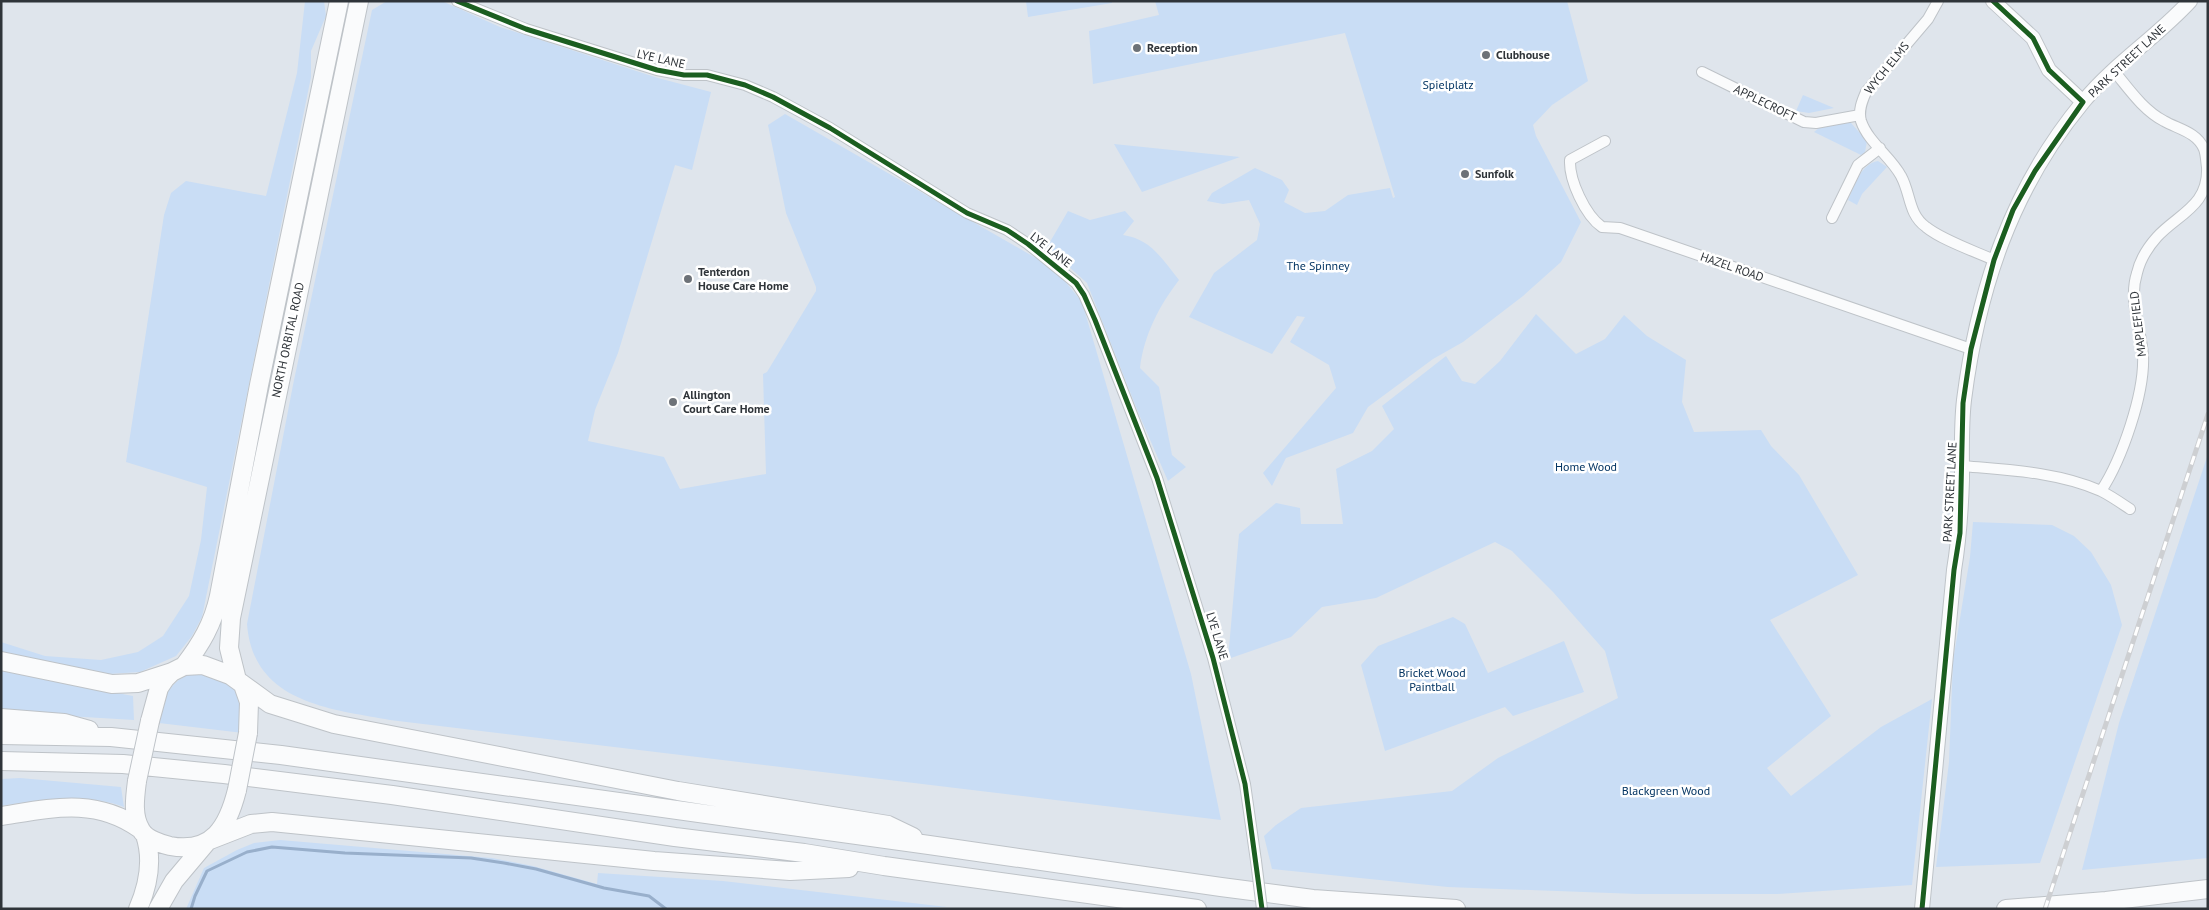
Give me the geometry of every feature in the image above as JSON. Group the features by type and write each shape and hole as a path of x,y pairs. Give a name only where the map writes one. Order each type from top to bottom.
{"highway":[{"name":"NORTH ORBITAL ROAD","path":"178,669 202,642 214,617 259,385 339,1"},
{"name":"NORTH ORBITAL ROAD","path":"240,682 230,648 231,618 359,1"},
{"path":"1,661 112,684 138,683 178,669 209,666 240,682 270,704 334,724 678,791 888,825 929,845"},
{"path":"138,909 148,875 149,847 135,804 137,781 159,688 178,669"},
{"path":"158,909 174,881 226,822 232,810 248,733 249,702 240,682"},
{"path":"1,718 64,723 111,736"},
{"path":"1,735 111,736 281,755 1313,899 1456,909"},
{"path":"1,760 123,764 224,774 1197,909"},
{"path":"1,816 39,810 88,807 115,813 164,845 186,848 208,842 251,824 266,822 654,861 771,870 790,871 884,866"},
{"path":"2006,909 2106,901 2208,889"}],"street":[{"name":"LYE LANE","path":"457,1 526,30 656,70 684,75 707,75 746,85 773,97 830,128 967,213 1014,234 1052,262 1076,284 1084,295 1095,320 1157,478 1218,676 1245,784 1262,909"},
{"name":"WYCH ELMS","path":"1860,116 1860,106 1866,92 1928,19 1938,1"},
{"path":"1993,1 2034,38 2049,70 2083,102"},
{"name":"PARK STREET LANE","path":"1923,902 1953,580 1960,533 1964,403 1971,349 1994,260 2013,210 2034,171 2083,102 2190,1"},
{"name":"MAPLEFIELD","path":"2101,491 2121,453 2140,384 2143,356 2134,304 2134,286 2137,272 2146,252 2156,238 2196,205 2207,183 2208,172 2206,147 2191,134 2165,122 2148,110 2114,71"},
{"name":"APPLECROFT","path":"1702,72 1804,122 1816,123 1860,116"},
{"path":"1860,116 1865,130 1903,179 1911,207 1920,221 1933,231 1994,260"},
{"name":"HAZEL ROAD","path":"1605,141 1570,160 1572,178 1579,196 1602,227 1620,228 1971,349"},
{"path":"1832,218 1858,166 1880,148"},
{"path":"1962,466 2054,477 2101,491 2130,509"}],"green space":[{"path":"305,1 324,1 326,16 311,51 311,77 202,617 192,636 176,656 140,672 108,674 1,654 1,642 45,656 101,660 138,652 163,636 189,596 201,540 207,487 126,462 164,215 171,193 186,181 266,196 297,73"},
{"path":"387,1 442,1 500,27 658,78 711,92 692,170 675,165 618,353 595,410 588,441 664,457 680,489 766,474 763,374 767,372 816,291 786,213 768,125 785,114 1055,269 1082,302 1191,674 1221,820 390,720 319,705 297,697 279,686 263,670 252,650 247,624 293,385 372,10"},
{"path":"1026,1 1112,1 1112,3 1028,17"},
{"path":"1155,1 1567,1 1588,81 1552,105 1533,125 1536,136 1581,222 1561,262 1523,296 1463,342 1433,359 1368,407 1353,433 1286,458 1272,486 1263,473 1336,388 1329,365 1290,342 1305,317 1297,316 1272,354 1189,317 1214,273 1257,240 1260,224 1249,200 1223,204 1207,201 1212,193 1255,168 1282,180 1289,190 1284,202 1305,213 1325,211 1348,195 1390,188 1393,198 1395,197 1345,33 1093,84 1089,31 1159,15"},
{"path":"1803,95 1834,108 1809,113 1796,111"},
{"path":"1846,121 1851,123 1867,141 1865,152 1861,155 1814,132 1819,128"},
{"path":"1114,144 1240,157 1142,192"},
{"path":"1878,161 1887,167 1862,194 1857,205 1848,200 1862,171 1867,166"},
{"path":"1068,211 1090,220 1125,211 1134,221 1123,235 1133,237 1149,245 1179,280 1165,300 1154,321 1145,344 1140,368 1159,387 1172,455 1186,467 1168,481 1138,412 1087,283 1047,247"},
{"path":"1536,314 1576,354 1605,339 1624,315 1647,336 1686,360 1682,402 1694,432 1761,430 1771,446 1799,475 1858,575 1770,620 1831,716 1767,768 1791,796 1881,727 1932,699 1912,885 1777,894 1637,894 1448,887 1272,869 1264,836 1276,825 1301,808 1452,791 1498,758 1618,698 1605,651 1553,592 1512,551 1495,542 1376,598 1322,607 1291,637 1228,659 1239,534 1276,503 1300,508 1301,524 1343,524 1336,469 1372,451 1394,429 1382,406 1446,356 1462,381 1475,384 1500,361"},
{"path":"2208,454 2208,858 2082,870 2119,723"},
{"path":"1973,522 2052,525 2074,536 2091,552 2111,585 2122,625 2040,863 1936,867 1949,762 1953,661 1970,557"},
{"name":"Bricket Wood Paintball","path":"1453,617 1465,624 1488,673 1564,641 1584,692 1513,716 1505,707 1385,751 1361,665 1378,646"},
{"path":"1,671 133,696 134,720 1,712"},
{"path":"200,671 233,686 240,696 243,733 159,723 163,704 170,689 182,678"},
{"path":"20,778 121,787 124,807 94,800 79,799 47,800 1,806 1,779"},
{"path":"280,840 492,858 533,866 597,884 598,873 723,881 947,907 186,909 204,868 254,843"}],"waterway":[{"path":"191,909 207,871 247,852 272,847 345,853 471,858 504,863 536,869 604,888 649,896 666,909"}],"railway":[{"path":"2045,909 2208,414"}],"cycle path":[{"path":"457,1 526,29 657,70 684,75 707,75 745,85 773,97 830,128 967,213 1007,230 1028,244 1076,283 1084,295 1095,320 1157,478 1213,658 1245,784 1262,909"},
{"path":"1922,909 1954,570 1960,533 1963,403 1971,349 1994,260 2013,210 2035,171 2083,102 2049,70 2033,38 1993,1"}],"place":[{"name":"Reception","path":"1137,48"},
{"name":"Clubhouse","path":"1486,55"},
{"name":"Sunfolk","path":"1465,174"},
{"name":"Tenterdon House Care Home","path":"688,279"},
{"name":"Allington Court Care Home","path":"673,402"}],"park label":[{"name":"Spielplatz","path":"1448,85"},
{"name":"The Spinney","path":"1318,266"},
{"name":"Home Wood","path":"1586,467"},
{"name":"Blackgreen Wood","path":"1666,791"}]}
